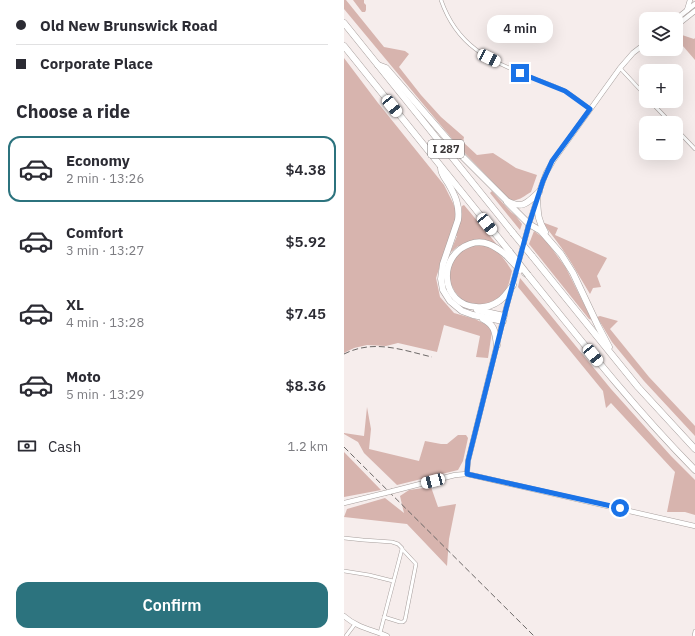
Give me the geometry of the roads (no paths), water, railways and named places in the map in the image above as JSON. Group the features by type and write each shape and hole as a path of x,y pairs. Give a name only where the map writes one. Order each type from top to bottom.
{"highway":[{"name":"I 287","path":"344,23 615,359 662,414 695,448"},
{"name":"I 287","path":"344,46 508,254 528,275 610,376 695,470"},
{"path":"378,65 386,68 454,148 510,206 529,224 541,231 561,254 573,273 615,359"},
{"path":"440,166 441,173 457,201 459,213 443,264 441,279 443,290 447,298 462,311 488,321 496,334 497,345"},
{"path":"502,196 512,203 519,205 527,203 538,195"},
{"path":"538,195 538,218 548,239"},
{"path":"504,319 474,309 455,298 449,288 447,270 450,261 459,249 473,243 484,242 508,254"},
{"path":"470,307 486,307 493,304 502,298 513,285"},
{"path":"480,317 504,319"}],"main road":[{"path":"687,11 690,0"},
{"path":"683,14 695,4"},
{"path":"683,20 695,11"},
{"path":"467,474 468,461 497,345 538,195 551,163 620,68 639,48"},
{"path":"344,503 455,475 467,474 695,526"},
{"path":"344,616 363,628 387,636"}],"street":[{"path":"441,0 446,14 457,30 465,40 477,50 505,66 565,91 590,109"},
{"path":"620,68 639,88"},
{"path":"657,108 664,116"},
{"path":"683,136 695,149"},
{"path":"344,538 392,542 398,544 416,564 405,620 400,622 384,617"},
{"path":"380,633 402,549"},
{"path":"344,571 393,581"},
{"path":"346,636 355,624"},
{"path":"694,636 695,631"}],"railway":[{"path":"344,354 366,347 388,347 432,357"},
{"path":"344,447 534,636"}]}
